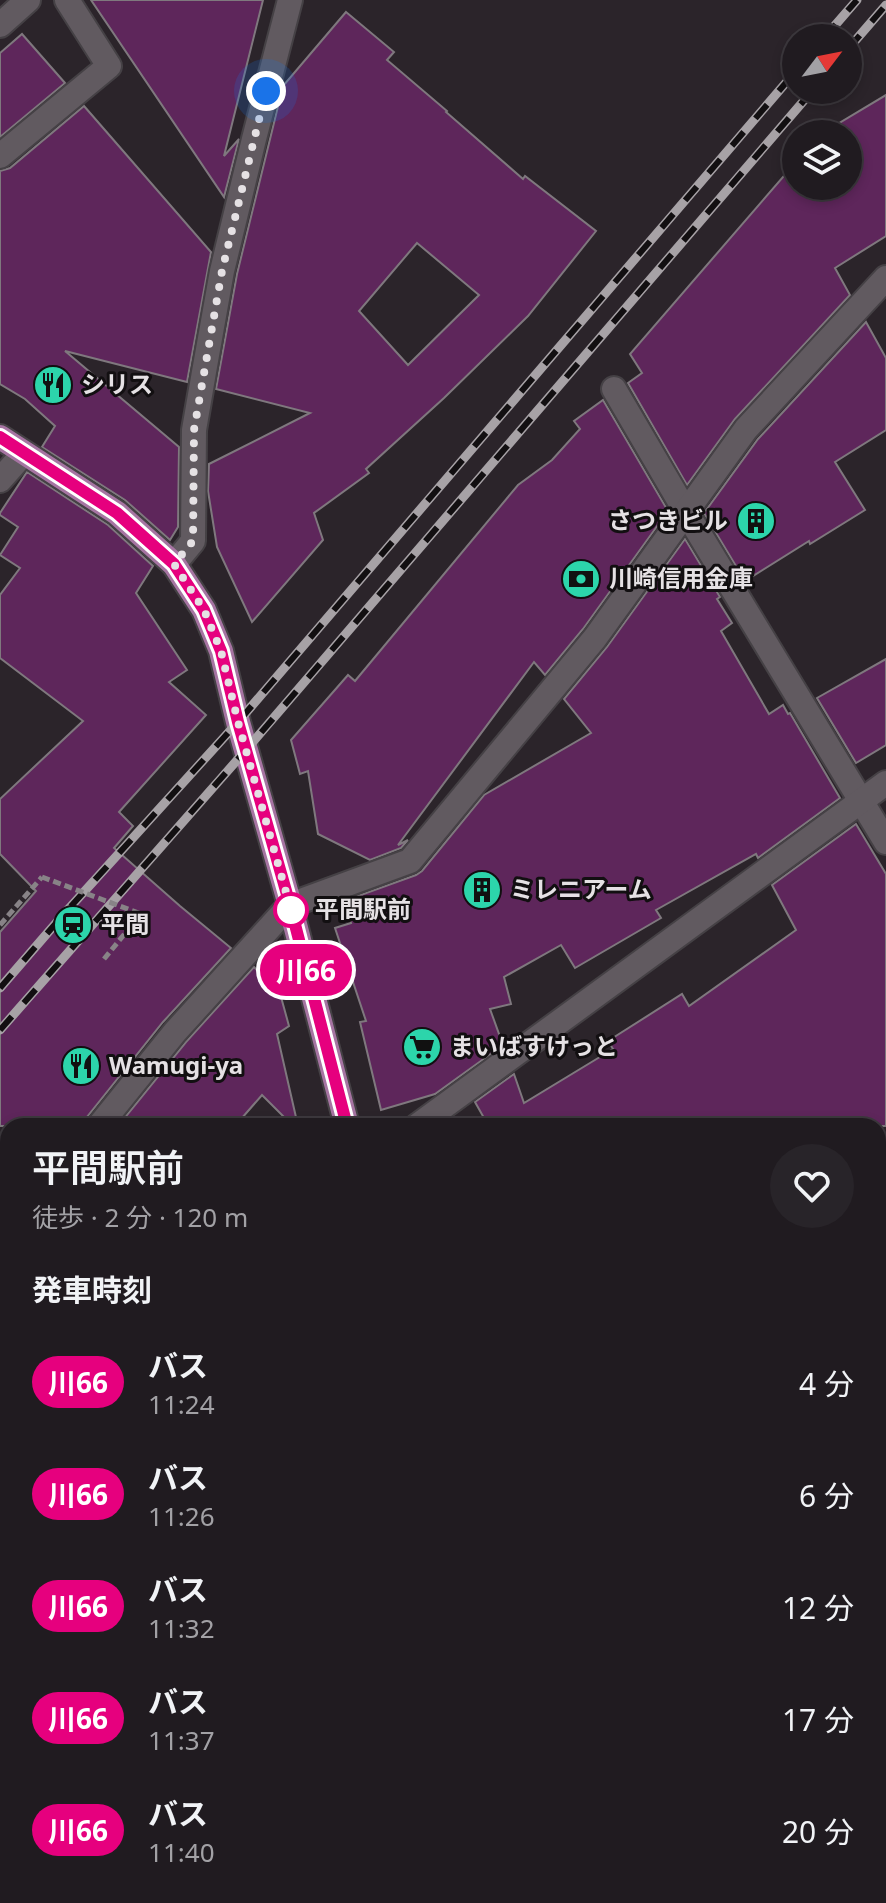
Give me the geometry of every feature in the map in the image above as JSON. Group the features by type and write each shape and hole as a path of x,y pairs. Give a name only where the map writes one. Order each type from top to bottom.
{"main road":[{"path":"0,437 117,513 174,564 204,610 221,651 345,1118"}],"street":[{"path":"0,25 28,0"},
{"path":"0,156 109,66 67,0"},
{"path":"174,564 193,541 194,430 222,271 290,0"},
{"path":"105,1118 175,1032 290,905 410,861 595,638 746,429 886,278"},
{"path":"614,389 886,842"},
{"path":"0,480 24,453"},
{"path":"428,1118 886,783"}],"path":[{"path":"0,925 42,877 141,914 104,959"}],"building":[{"path":"91,0 263,0 224,156 239,139 224,197"},
{"path":"346,12 394,52 387,60 446,112 523,179 525,176 596,231 528,316 366,469 369,473 314,513 323,540 252,622 217,547 208,491 209,464 310,413 216,389 237,274 283,86","holes":["417,243 479,295 408,365 359,311"]},
{"path":"22,34 65,83 0,137 0,53"},
{"path":"886,95 886,236 835,268 850,295 735,419 687,485 628,383 642,373 630,354 782,178 782,200 862,200 862,120 844,120"},
{"path":"84,106 211,252 187,382 65,351 179,447 178,527 170,540 125,500 42,447 55,426 25,399 0,384 0,171 10,168"},
{"path":"866,322 886,358 886,430 835,462 865,510 745,581 704,513 758,439"},
{"path":"603,400 668,511 583,629 545,675 534,662 398,845 408,840 401,848 370,860 318,834 308,771 300,774 291,740 348,675 355,681 518,485 552,460 580,429 574,421"},
{"path":"27,472 108,525 153,566 136,593 187,670 169,682 206,715 119,812 133,826 114,848 231,948 163,1022 87,1118 0,1118 0,932 36,891 0,854 0,799 83,721 0,658 0,595 20,568 0,555 18,527 0,513"},
{"path":"685,539 732,623 721,631 769,714 783,705 790,713 840,798 758,858 756,854 656,910 661,918 575,968 561,945 504,977 511,1004 490,1009 503,1045 435,1094 381,1110 360,1022 366,1021 335,928 351,923 344,901 422,871 484,795 591,733 564,699 607,647"},
{"path":"886,659 886,745 856,763 817,698"},
{"path":"856,824 886,874 886,1118 484,1118 475,1102 514,1074 524,1103 613,1049 608,1041 682,994 689,1006 796,930 772,885"},
{"path":"254,967 258,971 260,969 278,986 289,1026 277,1034 296,1118 285,1118 262,1095 242,1118 124,1118 186,1042"}],"railway":[{"path":"836,24 857,0"},
{"path":"862,33 886,5"},
{"path":"0,988 238,722 782,87"},
{"path":"0,1030 246,750 801,104"}],"bus line":[{"name":"川66","path":"0,437 117,513 174,564 204,610 221,651 345,1118"}],"place":[{"name":"シリス","path":"53,385"},
{"name":"さつきビル","path":"756,521"},
{"name":"川崎信用金庫","path":"581,579"},
{"name":"ミレニアーム","path":"482,890"},
{"name":"平間駅前","path":"291,910"},
{"name":"平間","path":"73,925"},
{"name":"まいばすけっと","path":"422,1047"},
{"name":"Wamugi-ya","path":"81,1066"}],"route":[{"path":"266,91 222,271 194,430 193,541 174,564 204,610 221,651 291,910"}]}
